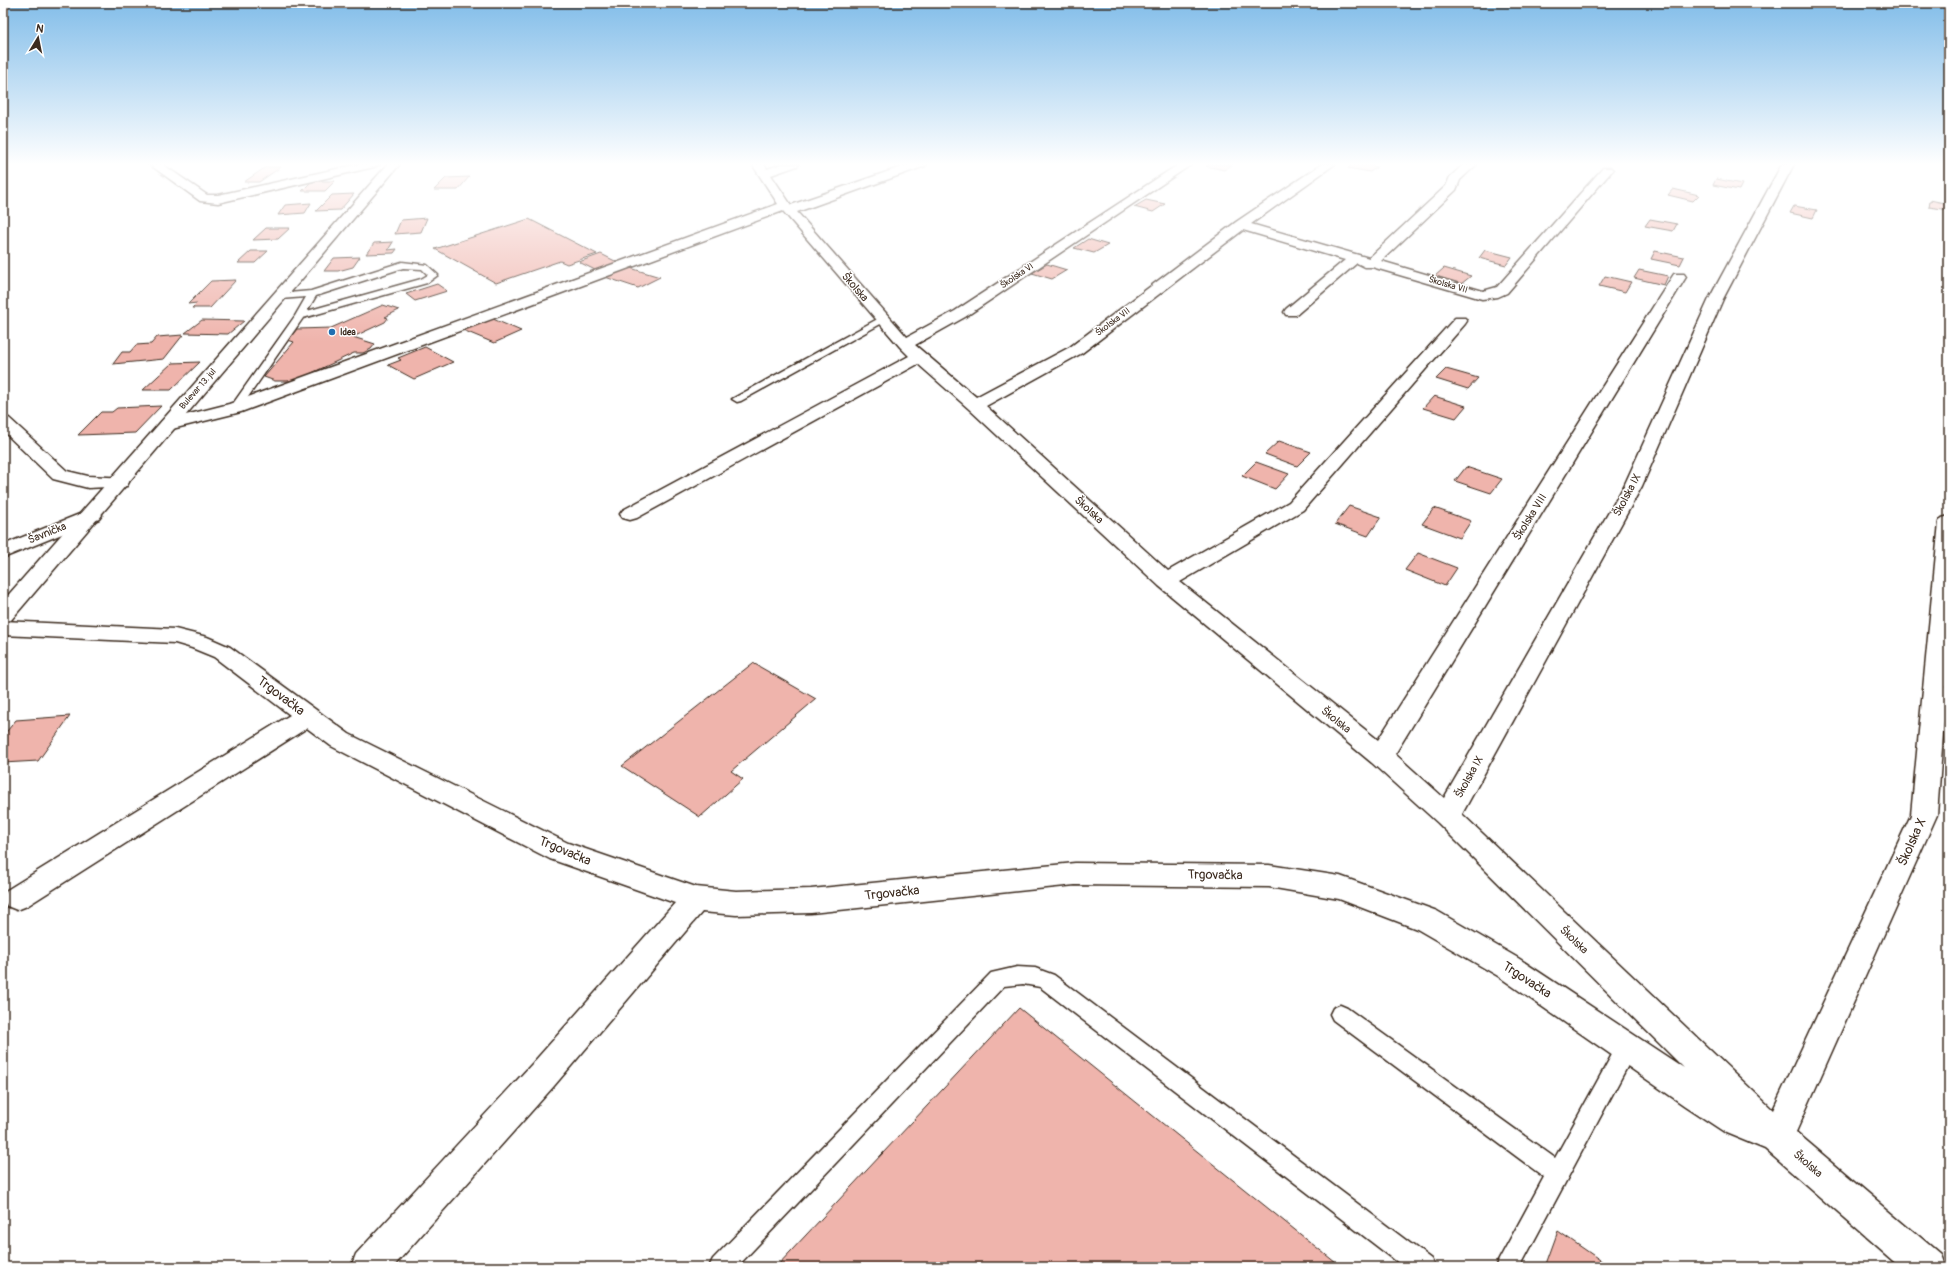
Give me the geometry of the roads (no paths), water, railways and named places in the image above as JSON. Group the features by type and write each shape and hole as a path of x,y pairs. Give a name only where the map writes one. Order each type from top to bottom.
{"street":[{"name":"Bulevar 13. jul","path":"3,615 92,515 343,223"},
{"path":"168,425 235,408 745,223"},
{"name":"Školska","path":"800,223 912,351 976,405 1166,582 1381,756 1447,816 1777,1137 1927,1267"},
{"name":"Školska VI","path":"630,514 912,351 960,314 1097,223"},
{"name":"Školska VII","path":"976,405 1076,350 1244,223"},
{"path":"1370,264 1413,223"},
{"name":"Školska VII","path":"1241,225 1370,264 1482,295 1493,294 1502,290 1560,223"},
{"name":"Školska IX","path":"1447,816 1633,486 1716,299 1756,223"},
{"path":"1290,312 1354,259"},
{"name":"Školska VIII","path":"1381,756 1679,277"},
{"path":"1166,582 1296,506 1460,321"},
{"path":"3,422 60,475 88,482 120,482"},
{"name":"Šavnička","path":"3,552 92,515"},
{"name":"Školska X","path":"1777,1137 1924,815 1949,522"},
{"name":"Trgovačka","path":"3,628 175,636 199,642 222,652 340,740 559,851 696,899 736,903 811,901 1075,874 1269,876 1340,888 1427,920 1508,967 1696,1095 1738,1121 1777,1137"},
{"path":"17,898 307,716"},
{"path":"369,1267 548,1069 696,899"}],"lane":[{"path":"280,296 312,294 402,265 424,267 434,275 424,281 300,316"},
{"path":"235,408 300,316 312,294"},
{"path":"737,399 883,319"},
{"path":"721,1267 998,979 1010,975 1023,974 1047,981 1423,1267"},
{"path":"1340,1014 1558,1174"},
{"path":"1507,1267 1627,1047"}],"place":[{"name":"Idea","path":"332,332"}]}
